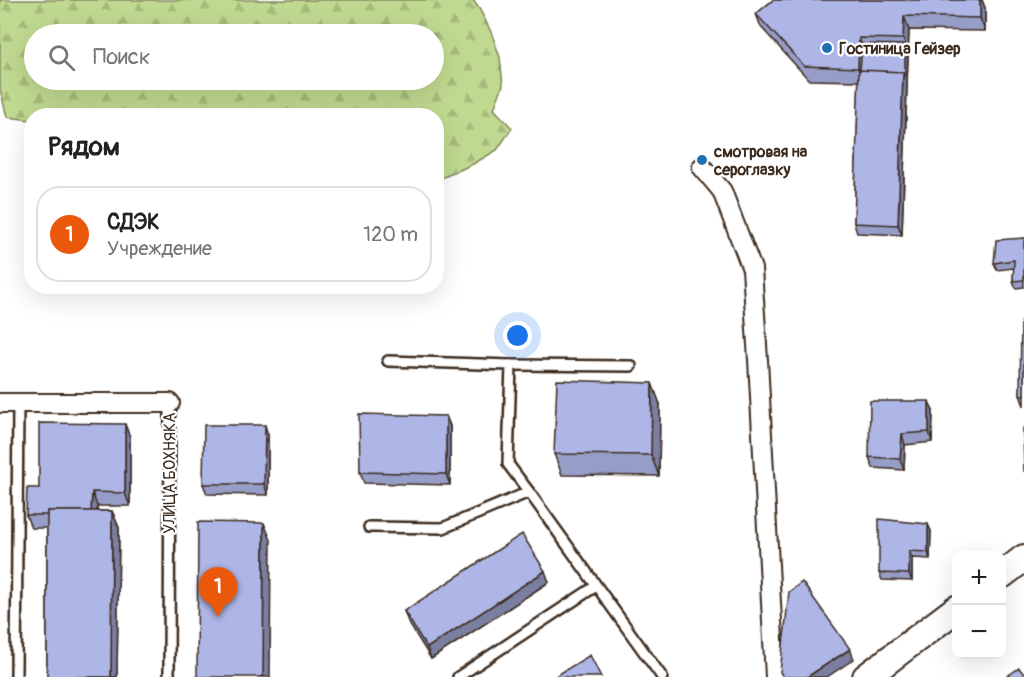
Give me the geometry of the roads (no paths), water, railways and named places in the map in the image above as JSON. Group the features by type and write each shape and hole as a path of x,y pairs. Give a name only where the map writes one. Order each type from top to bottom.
{"main road":[{"path":"866,677 952,613"}],"street":[{"path":"702,167 722,191 752,269 775,677"},
{"name":"УЛИЦА БОХНЯКА","path":"9,403 170,403"}],"lane":[{"path":"388,361 631,366"},
{"path":"511,365 508,464 662,677"},
{"path":"9,403 16,677"},
{"name":"УЛИЦА БОХНЯКА","path":"169,677 170,403"},
{"path":"369,528 443,528 530,492"},
{"path":"458,677 596,586"}],"place":[{"name":"Гостиница Гейзер","path":"827,48"},
{"name":"смотровая на сероглазку","path":"702,160"},
{"name":"СДЭК","path":"218,617"}]}
